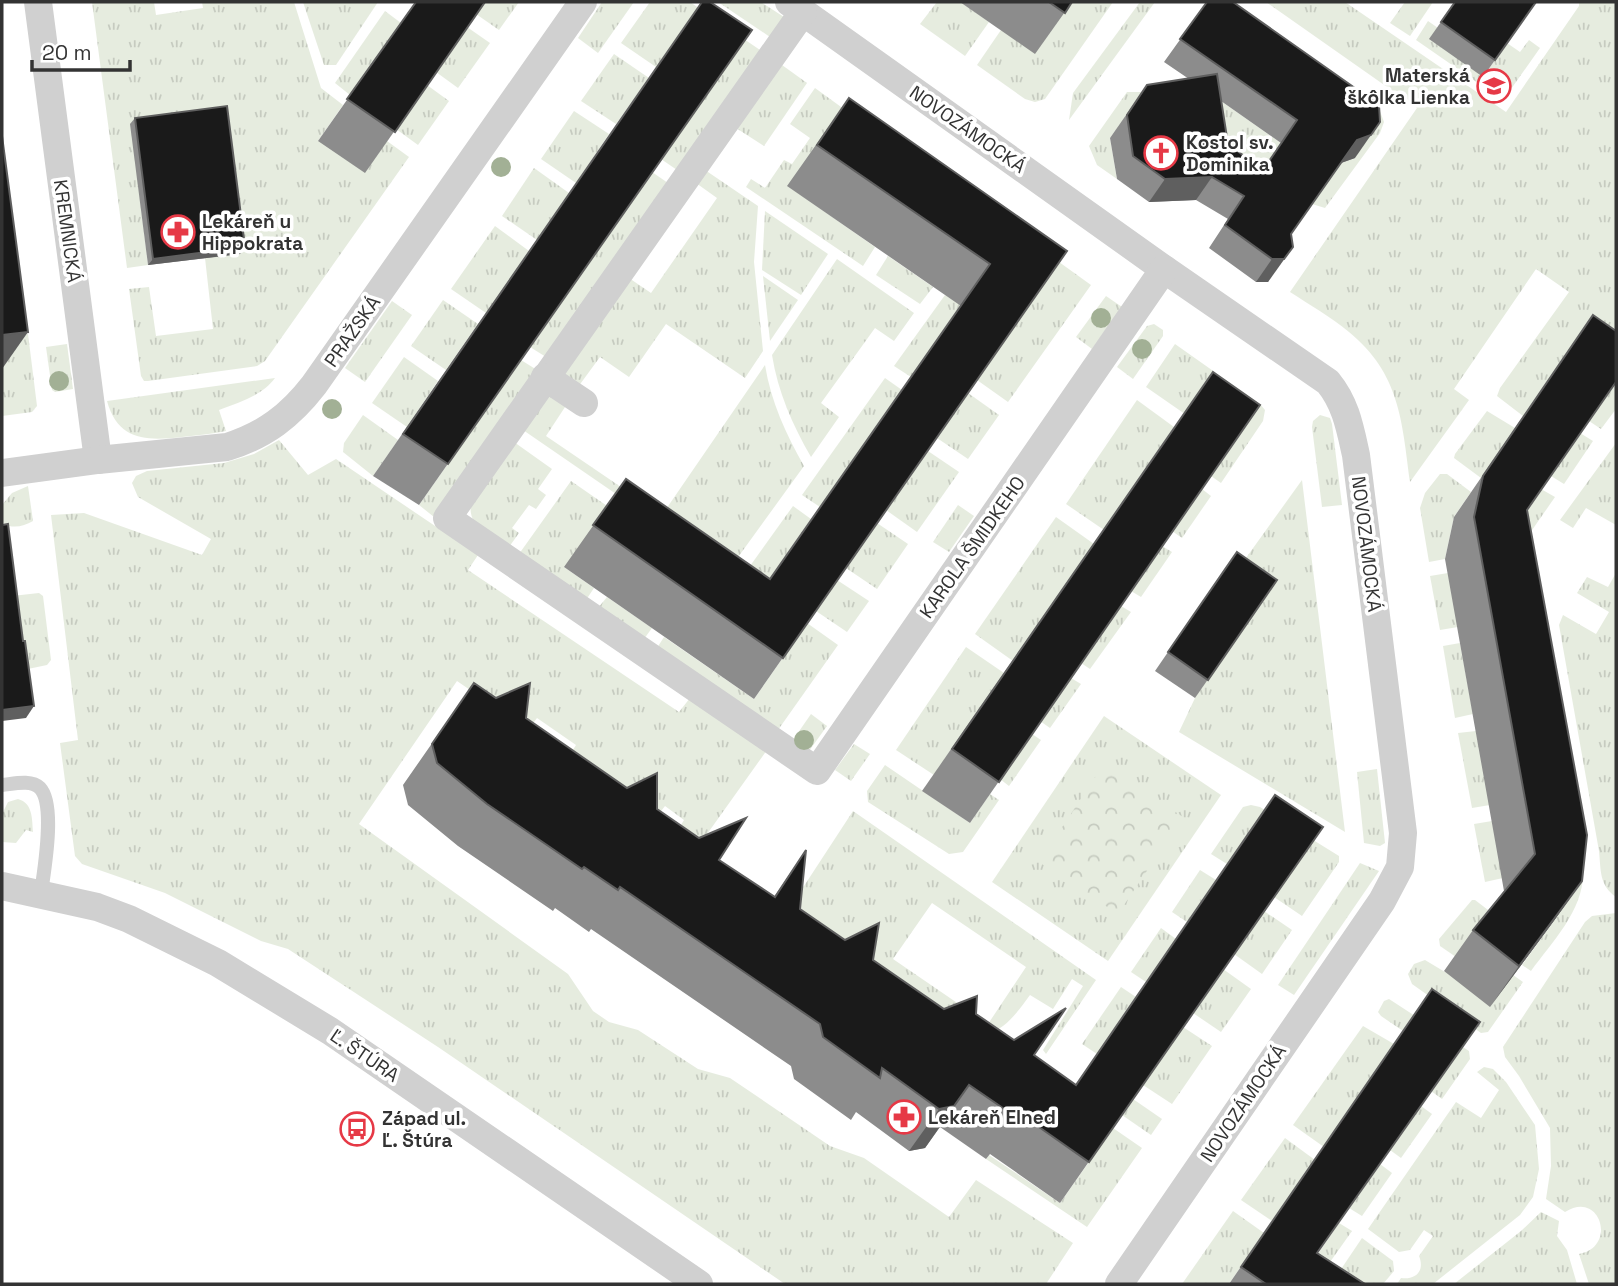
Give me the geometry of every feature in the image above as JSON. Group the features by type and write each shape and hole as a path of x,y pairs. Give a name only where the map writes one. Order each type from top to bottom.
{"street":[{"name":"KREMNICKÁ","path":"38,2 98,460"},
{"name":"PRAŽSKÁ","path":"2,473 227,447 268,431 286,416 314,385 583,2"},
{"name":"NOVOZÁMOCKÁ","path":"796,7 1164,269 1328,382 1339,394 1348,415 1360,482 1403,833 1400,867 1382,901 1119,1284"},
{"path":"584,403 545,377 796,7"},
{"name":"KAROLA ŠMIDKEHO","path":"545,377 447,518 817,771 1164,269"},
{"name":"Ľ. ŠTÚRA","path":"2,886 97,907 129,919 188,947 252,983 330,1031 699,1284"}],"lane":[{"path":"2,785 32,784 40,789 45,798 49,831 41,893"}],"green space":[{"path":"92,2 154,2 156,15 203,8 202,2 294,2 321,88 343,105 318,141 387,141 409,157 265,361 257,366 148,381 144,381 141,376 129,289 149,287 156,336 213,329 205,258 131,124 148,265 127,268"},
{"path":"303,2 378,2 336,65 324,65"},
{"path":"484,2 519,2 499,30 476,14"},
{"path":"602,2 634,2 598,53 578,38"},
{"path":"650,2 690,2 760,50 677,170 661,159 676,40 656,67 621,43"},
{"path":"718,2 761,2 784,17 770,37"},
{"path":"937,2 961,2 989,22 965,56 920,24"},
{"path":"1054,2 1113,2 1045,99 1035,102 1025,99 977,65 1001,30"},
{"path":"1140,2 1155,2 1069,120 1073,93"},
{"path":"1266,2 1345,2 1506,112 1579,6 1579,2 1616,2 1616,409 1601,429 1589,421 1564,357 1523,416 1497,396 1569,292 1536,269 1454,389 1469,400 1410,482 1396,400 1379,365 1349,332 1290,292 1417,108"},
{"path":"1405,2 1433,2 1410,36 1390,23"},
{"path":"385,11 401,23 350,95 335,83"},
{"path":"1428,21 1438,28 1483,77 1507,43 1520,52 1529,40 1540,48 1504,99 1501,99 1416,40"},
{"path":"467,27 490,43 458,88 436,72"},
{"path":"614,54 649,78 616,124 581,101"},
{"path":"782,65 807,83 764,146 736,128"},
{"path":"427,85 449,101 418,145 396,129"},
{"path":"815,88 870,128 788,186 875,247 863,266 746,187 751,179 765,188 784,160 792,164 810,138 790,124"},
{"path":"1127,92 1159,92 1173,102 1131,109 1110,138 1117,179 1097,165 1089,146"},
{"path":"1221,101 1281,143 1247,193 1205,124"},
{"path":"1378,106 1384,122 1380,133 1325,208 1312,204 1341,163 1355,158"},
{"path":"574,111 609,134 576,183 541,159"},
{"path":"534,168 569,193 537,240 502,216"},
{"path":"705,170 758,206 754,262 763,351 745,378 666,324 629,377 600,357 578,387 561,376 629,278 651,293 717,198 696,183"},
{"path":"652,172 668,183 546,357 530,347"},
{"path":"765,211 828,254 801,295 762,270"},
{"path":"495,226 529,251 486,313 451,289"},
{"path":"1016,231 1091,285 1008,402 977,380 1038,293"},
{"path":"888,256 933,287 920,304 876,275"},
{"path":"837,259 914,313 894,341 875,328 821,403 839,417 811,457 787,408 772,355"},
{"path":"763,276 798,300 770,341"},
{"path":"945,295 961,305 911,377 894,366"},
{"path":"1106,296 1122,307 1092,349 1076,337"},
{"path":"443,300 478,324 446,370 411,346"},
{"path":"392,301 412,315 365,382 345,368"},
{"path":"1154,324 1163,330 1163,336 1133,379 1117,367 1147,326"},
{"path":"28,334 37,406 32,412 2,416 2,338"},
{"path":"67,344 73,389 55,392 52,390 46,347"},
{"path":"1175,344 1265,410 1263,421 1221,483 1211,476 1231,446 1146,387"},
{"path":"404,357 438,381 407,427 372,403"},
{"path":"521,360 537,370 434,517 419,505"},
{"path":"765,365 780,417 804,466 728,571 523,430 549,392 567,404 546,436 662,515"},
{"path":"275,378 257,394 219,410 226,431 210,434 157,439 135,436 118,424 107,401"},
{"path":"885,378 902,390 820,507 802,495"},
{"path":"968,393 999,415 968,459 937,438"},
{"path":"1137,400 1174,427 1104,530 1066,504"},
{"path":"1487,411 1515,428 1481,478 1454,458"},
{"path":"363,415 398,440 373,476 343,452 344,443"},
{"path":"1320,415 1330,418 1332,424 1342,505 1322,507 1312,427 1313,421"},
{"path":"1580,433 1593,441 1564,484 1551,476"},
{"path":"279,440 308,475 336,459 478,555 468,570 679,712 690,698 767,750 700,844 676,833 684,820 665,806 655,819 568,758 576,745 537,718 528,730 457,681 359,824 568,974 593,1011 609,1022 638,1030 698,1069 730,1078 830,1146 864,1158 949,1217 976,1180 1073,1243 1046,1284 785,1284 438,1047 288,949 261,941 165,893 82,864 75,856 60,743 78,740 51,515 84,513 202,555 211,539 138,497 132,483 136,476 147,471 224,463 254,454"},
{"path":"514,442 552,469 538,489 546,495 536,509 529,505 512,528 519,533 509,547 476,525 471,503"},
{"path":"1616,443 1616,525 1586,508 1573,528 1560,520"},
{"path":"928,451 959,472 917,532 886,510"},
{"path":"1440,474 1447,474 1471,492 1454,517 1445,559 1429,562 1420,508 1425,493"},
{"path":"1302,480 1345,832 1179,732 1195,698 1233,576"},
{"path":"571,481 665,546 564,567 594,588 586,600 519,554"},
{"path":"28,486 33,521 18,526 2,523 2,505 12,493"},
{"path":"1202,489 1211,496 1182,538 1172,531"},
{"path":"1541,489 1555,497 1530,533 1517,523"},
{"path":"958,505 974,516 949,552 933,542"},
{"path":"793,506 811,519 760,593 740,580"},
{"path":"1056,517 1094,544 1013,661 975,634"},
{"path":"877,523 908,544 877,589 846,568"},
{"path":"1162,546 1172,552 1141,597 1131,591"},
{"path":"1448,573 1458,627 1440,630 1430,576"},
{"path":"1616,573 1616,897 1606,887 1602,877 1559,625 1563,615 1596,634 1609,612 1577,593 1587,577 1608,587"},
{"path":"837,580 869,601 847,632 816,611"},
{"path":"39,593 43,596 51,660 47,665 23,670 12,596"},
{"path":"607,597 652,628 644,639 598,608"},
{"path":"1121,606 1131,612 1090,669 1081,663"},
{"path":"807,623 838,645 778,730 657,648 664,637 754,699"},
{"path":"1460,643 1473,714 1455,718 1443,646"},
{"path":"966,647 1004,673 934,775 896,750"},
{"path":"1071,678 1081,684 1050,728 1040,721"},
{"path":"811,714 827,726 809,751 793,740"},
{"path":"1104,716 1221,795 1108,961 992,882"},
{"path":"1476,731 1490,805 1472,808 1458,733"},
{"path":"1032,734 1041,740 1009,786 1000,779"},
{"path":"854,744 870,754 851,781 835,770"},
{"path":"1104,764 1183,817 1118,914 1039,862"},
{"path":"885,765 970,823 990,794 999,800 963,852 949,854 868,802 867,791"},
{"path":"1377,769 1385,843 1380,846 1364,843 1357,772"},
{"path":"18,799 29,808 33,832 26,830 16,843 2,842 3,812 8,802"},
{"path":"1243,807 1260,807 1339,856 1339,862 1302,916 1274,897 1293,869 1227,864 1211,854"},
{"path":"853,811 1096,980 1046,1054 1043,1050 1083,986 1072,979 1053,1009 1030,995 1003,1026 980,1036 789,909","holes":["932,903 1026,967 988,1024 893,959"]},
{"path":"1492,821 1503,878 1485,882 1474,824"},
{"path":"1360,863 1379,871 1294,995 1278,985"},
{"path":"1200,870 1216,880 1187,922 1172,912"},
{"path":"1583,872 1582,886 1573,912 1531,971 1522,965 1553,922 1558,877"},
{"path":"1472,900 1492,913 1456,957 1440,946 1439,939"},
{"path":"1264,911 1292,930 1262,974 1234,954"},
{"path":"1616,913 1616,1284 1589,1284 1579,1254 1591,1249 1598,1241 1600,1222 1595,1213 1587,1208 1577,1207 1565,1212 1546,1199 1551,1166 1550,1128 1505,1057 1503,1047 1585,922 1592,916"},
{"path":"1161,928 1176,939 1146,982 1131,972"},
{"path":"1425,960 1445,972 1513,975 1523,982 1488,1032 1481,1033 1412,984 1408,974 1414,964"},
{"path":"1223,969 1251,989 1221,1032 1193,1013"},
{"path":"1121,987 1136,997 1097,1054 1082,1044"},
{"path":"1389,999 1469,1051 1470,1059 1442,1099 1431,1091 1450,1063 1381,1016 1378,1012 1384,1001"},
{"path":"1363,1026 1394,1044 1324,1147 1293,1125"},
{"path":"1183,1027 1212,1046 1172,1104 1143,1085"},
{"path":"1484,1067 1493,1069 1506,1082 1535,1125 1539,1169 1533,1197 1520,1215 1433,1284 1397,1284 1401,1278 1411,1278 1418,1273 1421,1266 1419,1256 1433,1236 1424,1230 1410,1250 1399,1252 1368,1229 1456,1102 1481,1118 1499,1090 1477,1072"},
{"path":"1133,1099 1162,1119 1151,1135 1122,1115"},
{"path":"1421,1106 1432,1114 1401,1158 1390,1150"},
{"path":"1113,1128 1142,1148 1087,1227 986,1159 989,1155 1060,1203"},
{"path":"1285,1138 1315,1160 1272,1221 1241,1200"},
{"path":"1380,1164 1392,1173 1362,1216 1349,1208"},
{"path":"1233,1211 1264,1233 1229,1284 1182,1284"},
{"path":"1541,1212 1559,1221 1557,1236 1567,1250 1577,1284 1454,1284 1521,1231"},
{"path":"1339,1223 1352,1231 1323,1272 1309,1267"},
{"path":"1362,1238 1393,1261 1394,1271 1383,1284 1331,1284"}],"building":[{"path":"416,2 485,2 395,132 347,99"},
{"path":"702,2 710,2 752,30 448,464 403,434"},
{"path":"1049,2 1072,2 1065,13"},
{"path":"1207,2 1233,2 1379,105 1380,122 1371,135 1357,140 1291,234 1293,247 1284,259 1272,259 1225,225 1244,196 1212,177 1165,179 1133,156 1127,115 1147,85 1217,74 1228,144 1263,170 1297,120 1180,39"},
{"path":"1455,2 1536,2 1495,60 1441,22"},
{"path":"849,98 1067,251 783,658 593,525 626,479 770,579 990,264 817,145"},
{"path":"227,106 245,247 153,259 135,118"},
{"path":"2,136 28,332 2,335"},
{"path":"1593,315 1616,331 1616,382 1527,510 1587,835 1582,881 1519,966 1473,930 1535,854 1474,517 1483,476"},
{"path":"1213,372 1260,405 999,782 952,749"},
{"path":"8,524 34,706 2,710 2,525"},
{"path":"1237,552 1277,580 1208,680 1168,652"},
{"path":"474,683 496,698 530,683 526,718 627,788 657,773 657,809 699,838 746,818 719,860 775,897 806,850 800,909 845,940 879,923 873,960 944,1009 977,996 976,1014 1014,1040 1066,1008 1034,1055 1076,1085 1275,795 1323,827 1089,1162 1019,1113 1016,1117 969,1085 954,1106 939,1109 882,1068 880,1078 823,1037 820,1024 620,887 618,890 584,867 582,869 487,804 437,763 432,744"},
{"path":"1432,989 1480,1022 1317,1253 1365,1284 1266,1284 1241,1267"}],"place":[{"name":"Materská škôlka Lienka","path":"1494,86"},
{"name":"Kostol sv. Dominika","path":"1161,153"},
{"name":"Lekáreň u Hippokrata","path":"178,232"},
{"name":"Lekáreň Elned","path":"904,1117"},
{"name":"Západ ul. Ľ. Štúra","path":"357,1129"}]}
